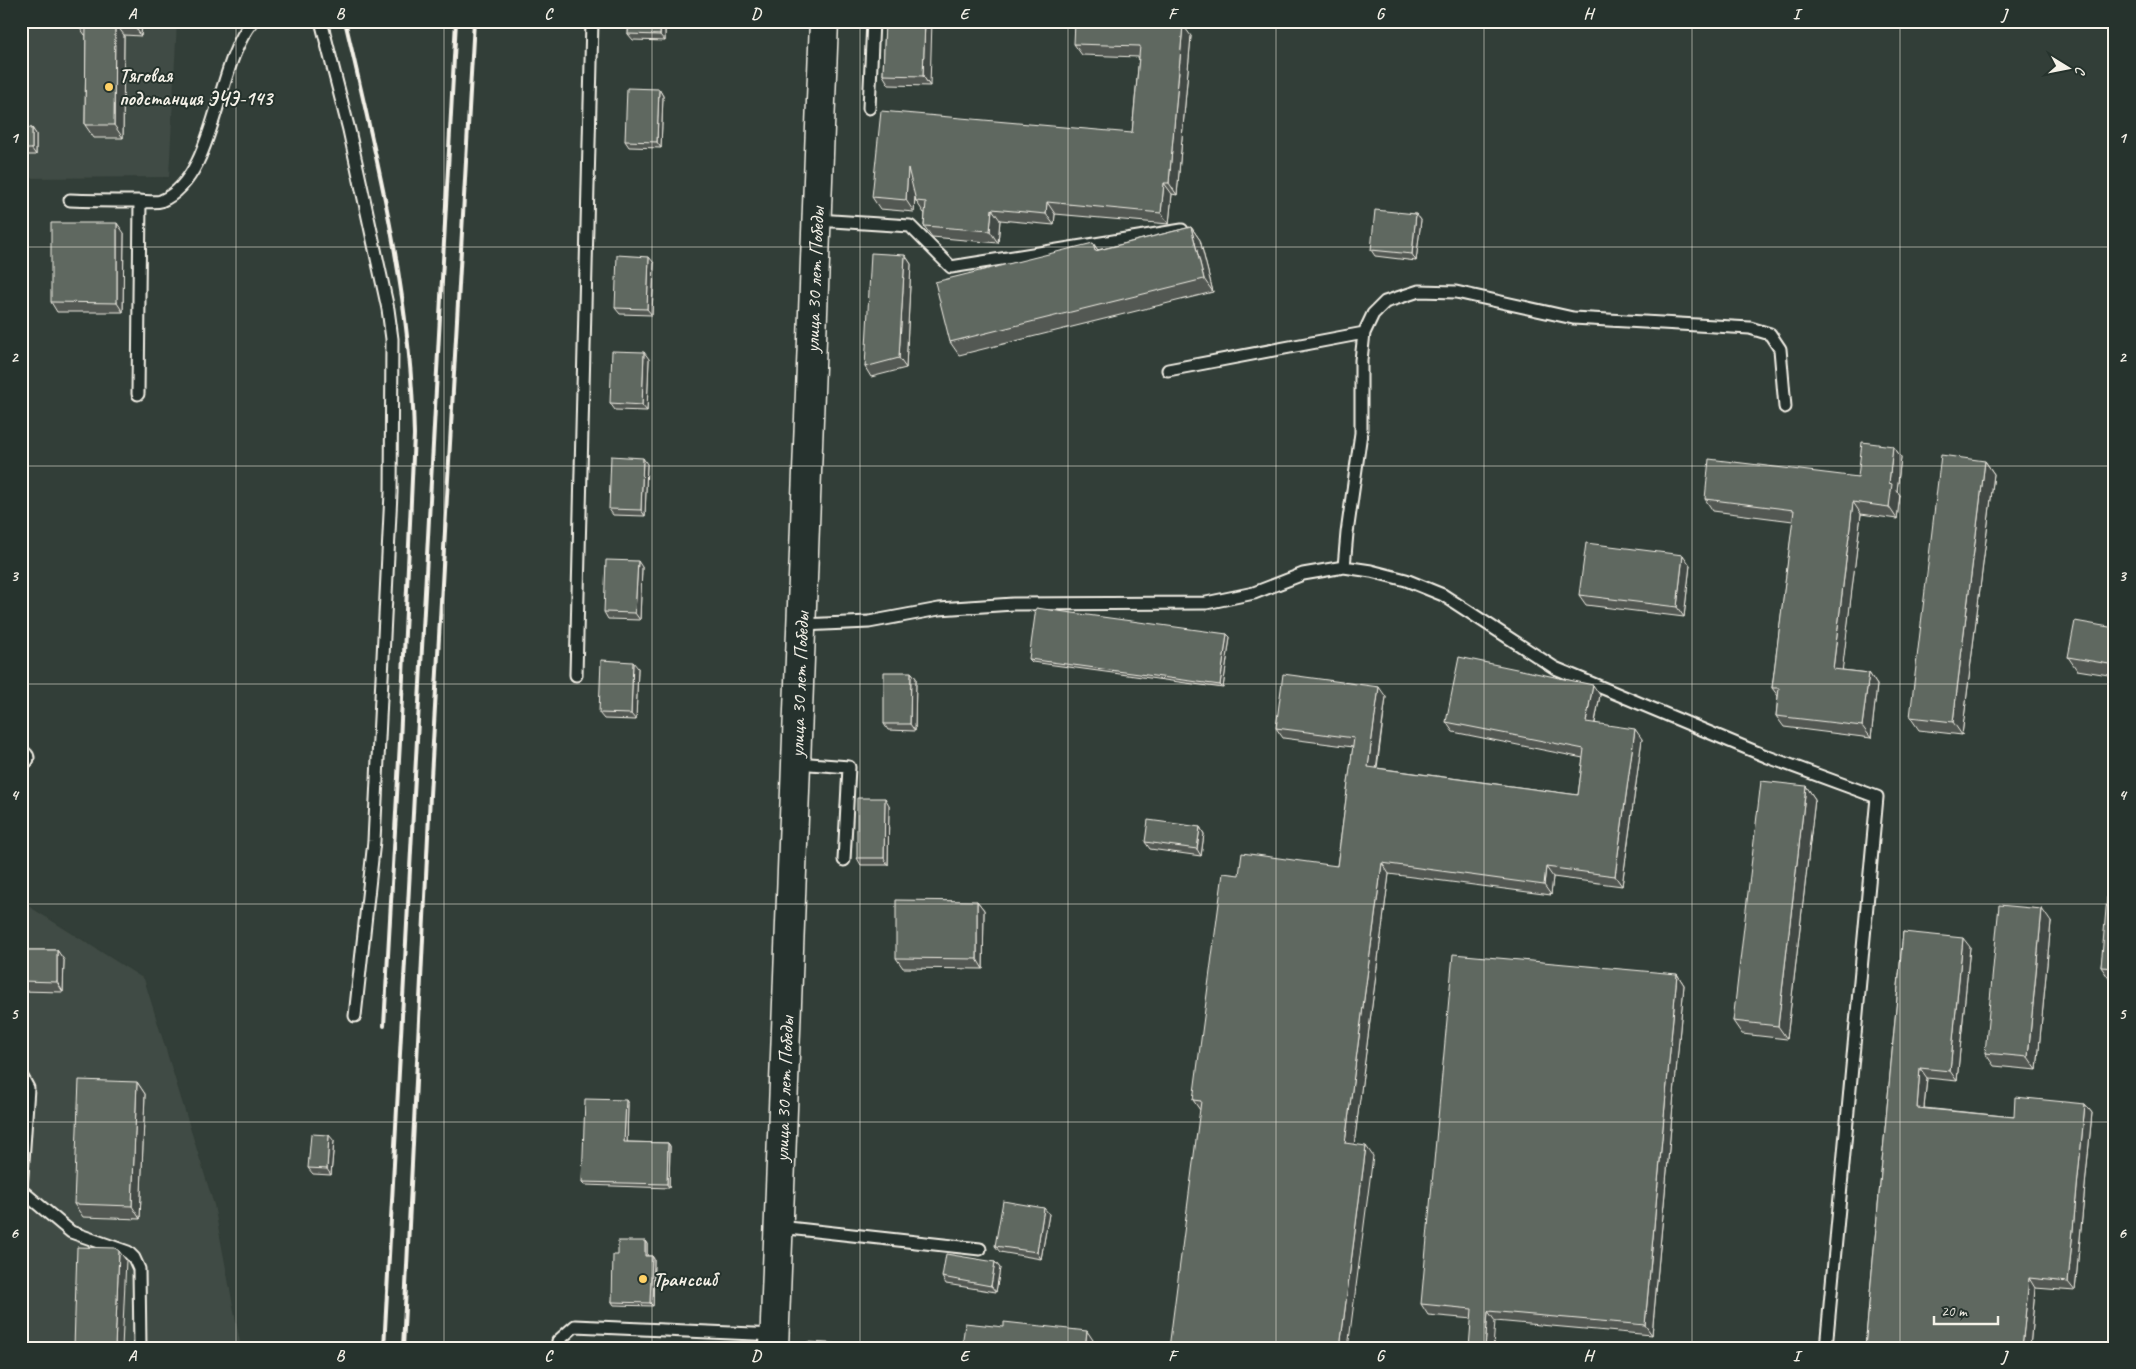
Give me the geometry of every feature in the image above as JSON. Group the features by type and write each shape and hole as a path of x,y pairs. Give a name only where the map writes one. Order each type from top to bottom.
{"main road":[{"name":"улица 30 лет Победы","path":"775,1341 824,21"}],"lane":[{"path":"70,200 160,201 181,187 201,157 235,51 253,21"},
{"path":"321,21 349,130 388,309 392,339 391,493 374,841 355,1016"},
{"path":"576,675 592,21"},
{"path":"869,108 873,21"},
{"path":"138,394 140,201"},
{"path":"816,220 910,226 951,267 1182,230"},
{"path":"1344,567 1361,433 1361,360 1364,333 1373,314 1384,302 1419,291 1456,292 1573,318 1750,328 1770,334 1780,349 1784,407"},
{"path":"1168,370 1364,333"},
{"path":"802,625 869,622 939,609 1013,604 1206,603 1254,593 1303,574 1344,567 1371,571 1406,580 1443,595 1555,668 1743,747 1877,797 1826,1348"},
{"path":"797,763 849,767 844,860"},
{"path":"21,1075 28,1088 21,1190 71,1232 128,1252 134,1258 139,1269 140,1348"},
{"path":"779,1227 980,1249"},
{"path":"557,1348 558,1340 575,1326 775,1341"}],"shaded area":[{"path":"21,21 177,21 169,177 21,178"},
{"path":"25,904 144,979 214,1205 241,1348 21,1348 21,905"}],"building":[{"path":"76,21 133,21 133,23 115,23 114,125 85,125 86,23"},
{"path":"629,21 661,21 660,35 628,34"},
{"path":"885,21 925,21 923,76 883,75"},
{"path":"1075,21 1141,21 1183,25 1169,183 1164,183 1161,213 1047,202 1046,214 992,209 990,231 924,226 926,202 916,201 908,168 906,200 872,197 881,111 1132,133 1140,46 1074,44"},
{"path":"627,88 659,89 657,142 625,141"},
{"path":"21,128 32,128 32,149 21,149"},
{"path":"1375,210 1416,214 1412,254 1371,250"},
{"path":"51,223 117,223 117,303 51,302"},
{"path":"1191,227 1204,279 950,342 935,282 1093,243 1095,251"},
{"path":"871,253 905,255 899,358 865,367"},
{"path":"617,255 649,257 647,309 615,308"},
{"path":"612,351 644,352 642,405 610,403"},
{"path":"1862,442 1893,446 1889,483 1892,484 1889,507 1853,502 1833,669 1869,673 1862,726 1776,716 1779,688 1772,688 1794,510 1705,499 1709,459 1858,477"},
{"path":"1941,455 1985,461 1953,722 1910,717"},
{"path":"611,456 643,458 641,510 609,509"},
{"path":"1586,543 1683,555 1677,607 1579,595"},
{"path":"606,560 638,561 635,613 604,612"},
{"path":"1036,608 1227,634 1220,685 1029,659"},
{"path":"2075,621 2115,628 2115,665 2068,657"},
{"path":"1459,657 1593,685 1586,722 1635,729 1615,876 1546,867 1544,885 1382,863 1345,1143 1366,1146 1340,1348 1169,1348 1201,1101 1193,1100 1223,873 1239,875 1242,853 1337,866 1354,738 1276,728 1283,674 1379,687 1368,767 1578,795 1584,749 1446,722"},
{"path":"601,660 633,662 631,714 599,713"},
{"path":"884,672 911,672 910,724 884,724"},
{"path":"1761,781 1806,786 1778,1026 1733,1021"},
{"path":"857,798 885,798 884,858 857,858"},
{"path":"1148,820 1200,827 1197,849 1145,842"},
{"path":"2111,851 2115,851 2115,968 2101,967"},
{"path":"896,900 977,901 977,959 896,958"},
{"path":"1999,905 2042,909 2028,1057 1985,1053"},
{"path":"1903,932 1963,938 1950,1071 1920,1068 1917,1108 2014,1117 2015,1097 2085,1104 2068,1282 2029,1278 2022,1348 1865,1348"},
{"path":"21,950 57,950 57,982 21,981"},
{"path":"1453,954 1677,974 1645,1325 1488,1311 1485,1348 1469,1348 1472,1309 1421,1304"},
{"path":"79,1080 137,1082 132,1206 74,1204"},
{"path":"585,1099 626,1100 624,1142 668,1143 667,1184 582,1182"},
{"path":"311,1134 329,1135 327,1169 308,1168"},
{"path":"1003,1201 1044,1208 1037,1252 995,1246"},
{"path":"618,1241 645,1241 645,1256 652,1256 650,1303 612,1302 613,1255 618,1255"},
{"path":"77,1247 115,1248 119,1251 115,1348 74,1348"},
{"path":"946,1254 995,1262 991,1286 942,1277"},
{"path":"1004,1322 1087,1331 1085,1348 962,1348 965,1323 1004,1327"},
{"path":"807,1342 923,1348 807,1348"}],"railway":[{"path":"345,21 380,175 399,279 406,331 414,435 400,742 384,1026"},
{"path":"384,1348 456,21"},
{"path":"403,1348 430,795 474,21"}],"place":[{"name":"Тяговая подстанция ЭЧЭ-143","path":"109,87"},
{"name":"Транссиб","path":"643,1279"}]}
